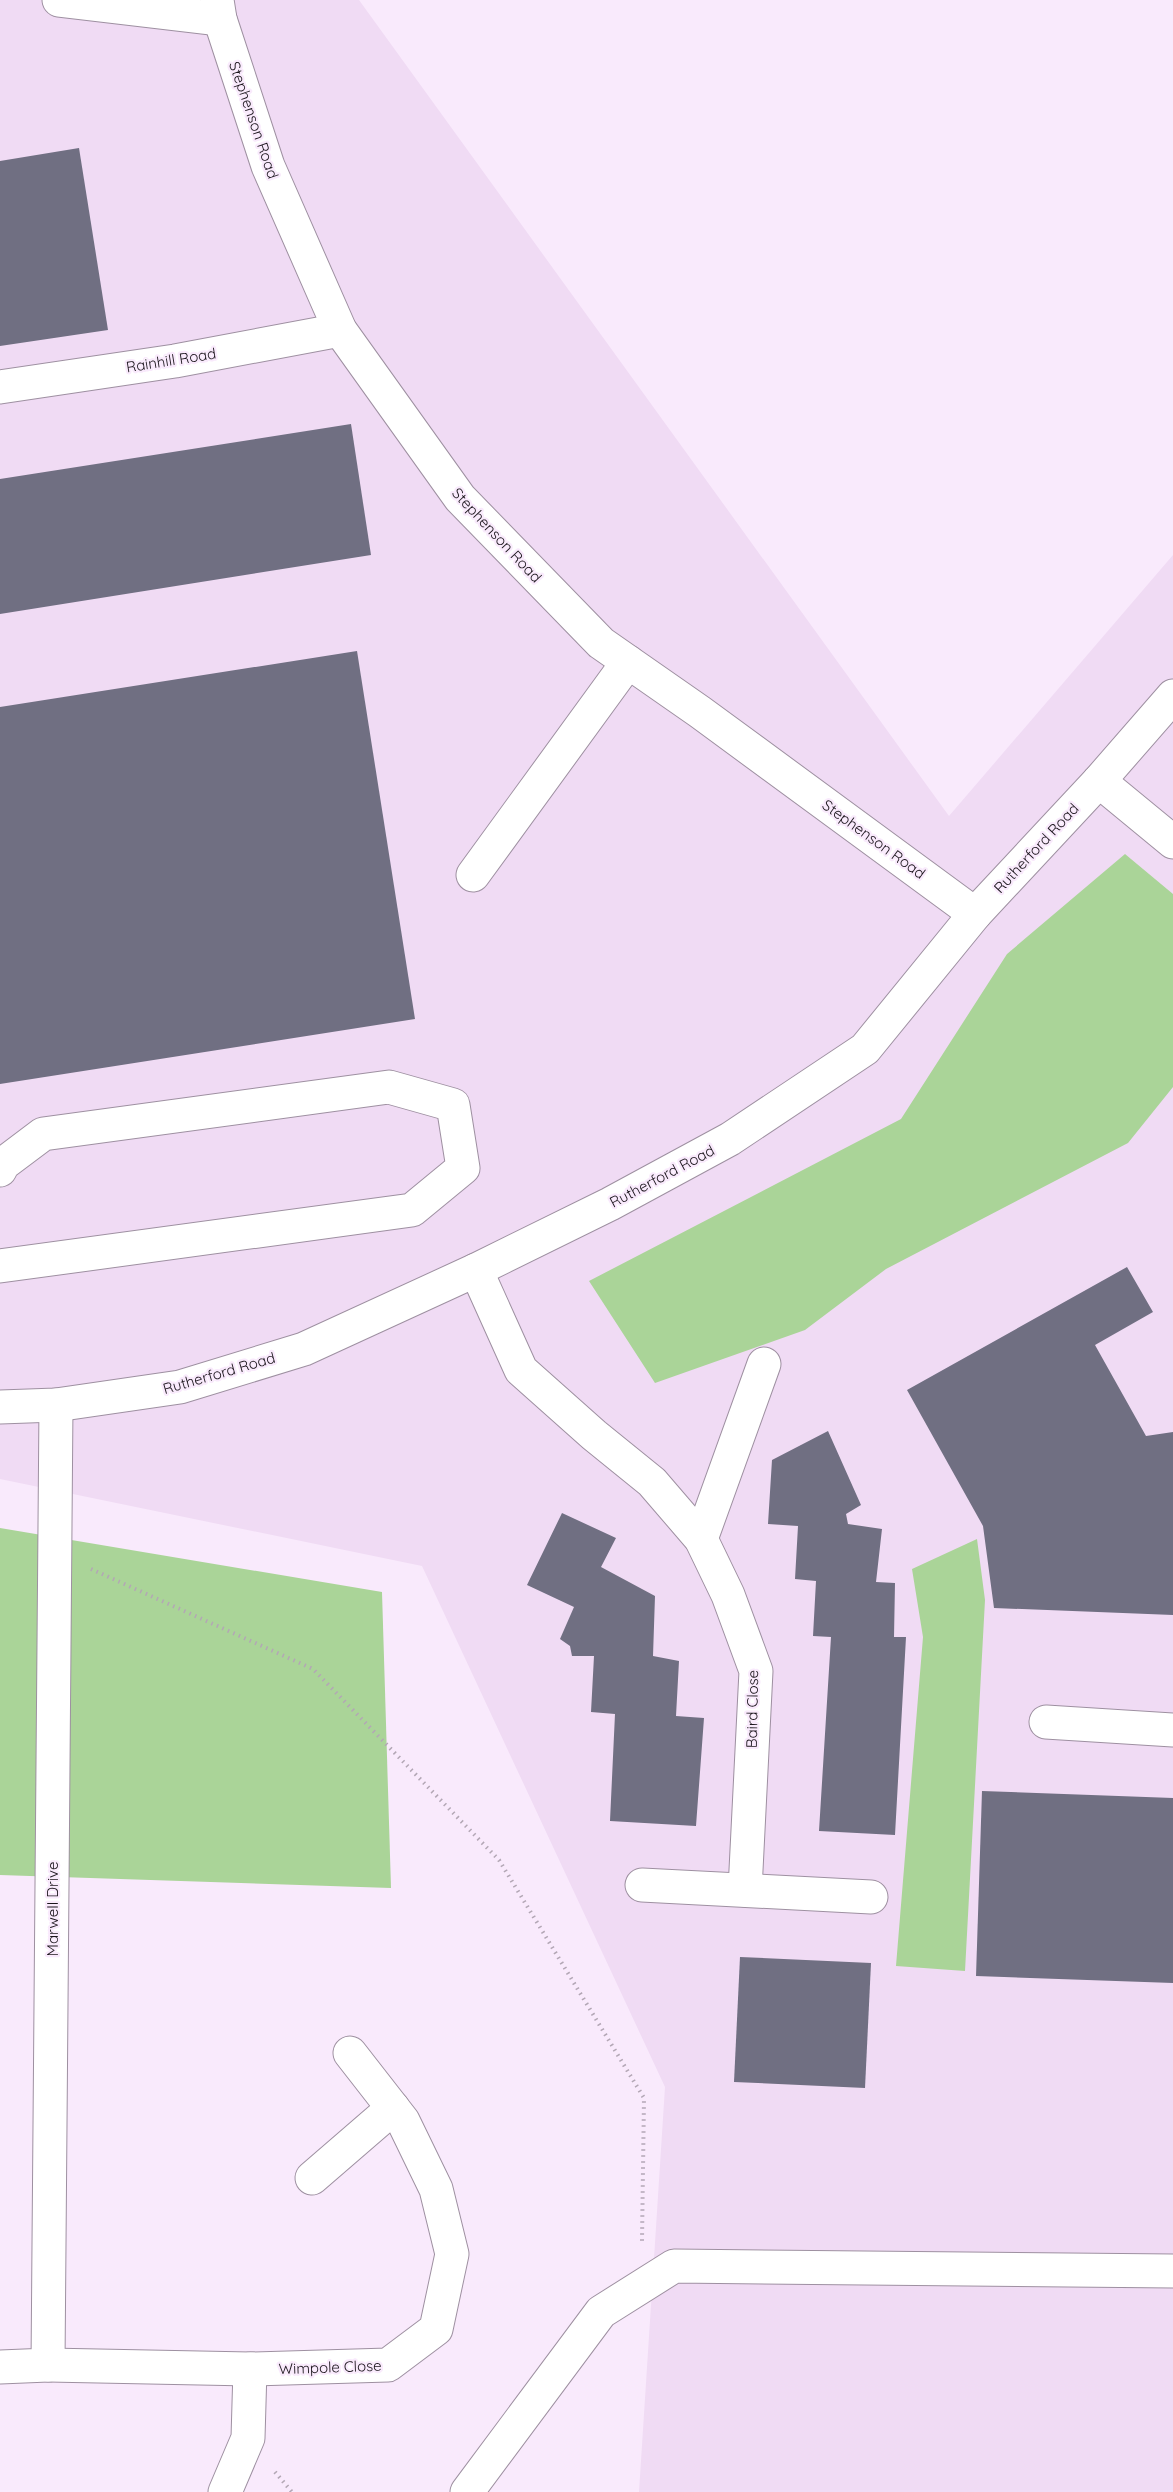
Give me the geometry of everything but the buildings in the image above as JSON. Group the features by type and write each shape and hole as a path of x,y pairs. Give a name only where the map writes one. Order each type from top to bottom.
{"street":[{"path":"59,0 218,10"},
{"name":"Stephenson Road","path":"218,10 268,166 340,330 460,498 601,643 700,712 975,914"},
{"name":"Rainhill Road","path":"0,387 175,361 340,330"},
{"path":"473,875 628,662"},
{"name":"Rutherford Road","path":"0,1407 56,1405 180,1387 304,1349 476,1270 610,1204 730,1140 865,1049 975,914 1099,781 1173,696"},
{"path":"1099,781 1173,843"},
{"path":"0,1170 3,1164 43,1134 388,1087 453,1105 463,1168 412,1210 0,1266"},
{"name":"Baird Close","path":"476,1270 521,1370 594,1435 652,1482 701,1539 728,1595 756,1671 745,1890"},
{"path":"701,1539 764,1364"},
{"name":"Marwell Drive","path":"48,2365 56,1405"},
{"path":"1046,1722 1173,1730"},
{"path":"642,1885 871,1897"},
{"name":"Wimpole Close","path":"48,2365 250,2369 387,2365 436,2329 452,2254 436,2189 403,2121 350,2053"},
{"path":"312,2178 393,2108"},
{"path":"467,2492 601,2312 674,2266 1173,2271"},
{"path":"0,2367 48,2365"},
{"path":"225,2492 248,2438 250,2369"}],"path":[{"path":"55,1552 313,1670 499,1860 644,2098 643,2218 639,2287"}],"shaded area":[{"path":"0,0 359,0 949,816 1173,555 1173,2492 639,2492 665,2087 422,1566 0,1479"}],"green space":[{"path":"1125,854 1173,894 1173,1087 1128,1143 886,1269 805,1330 655,1383 589,1281 901,1119 1007,954"},
{"path":"0,1528 382,1592 391,1888 0,1875"},
{"path":"977,1539 985,1600 965,1971 896,1966 923,1637 912,1569"}]}
